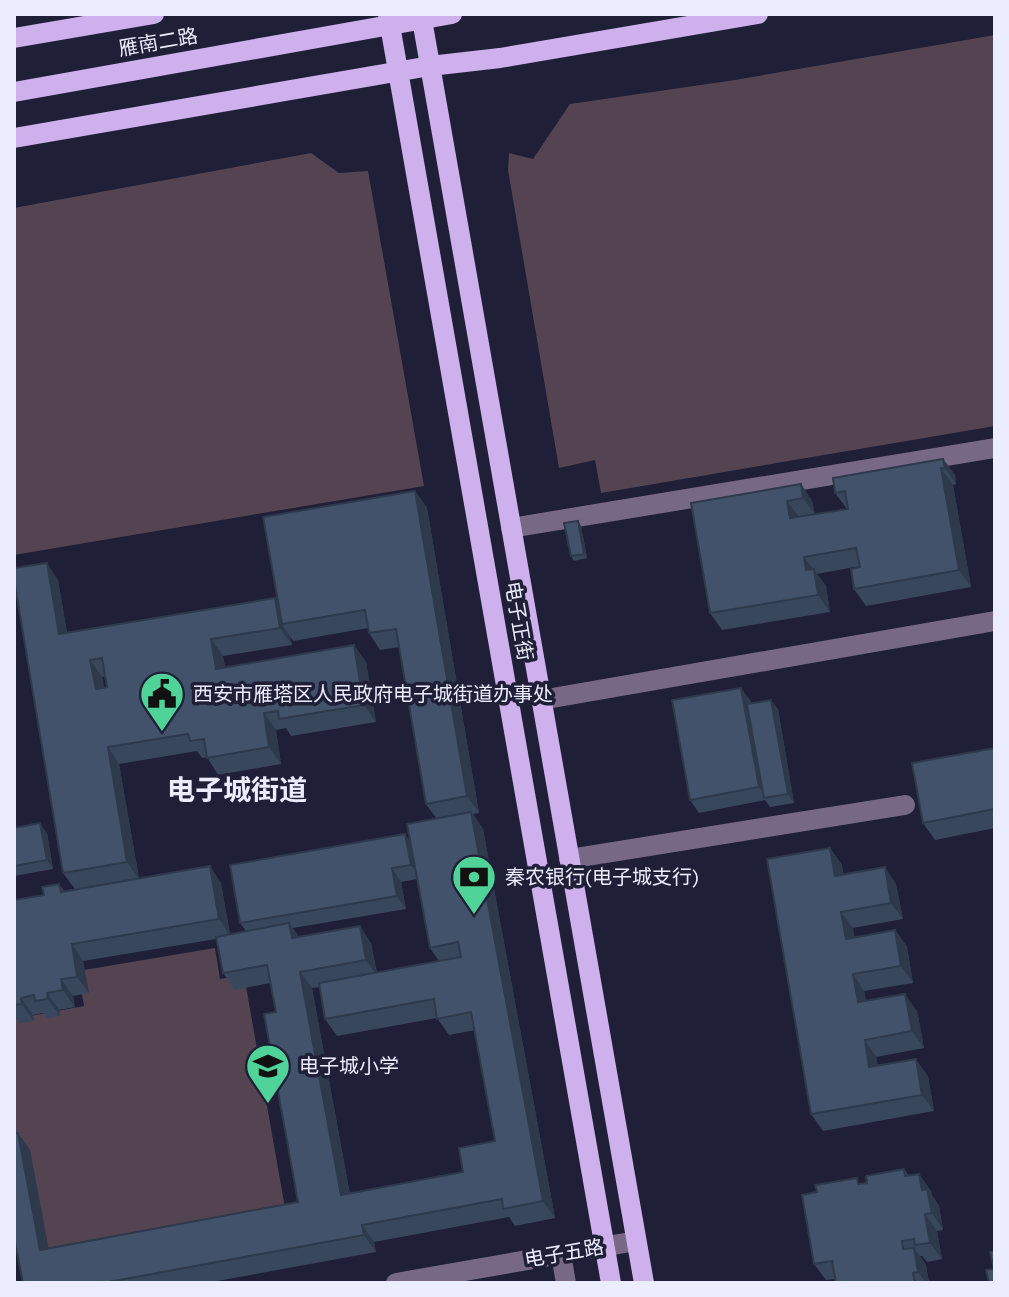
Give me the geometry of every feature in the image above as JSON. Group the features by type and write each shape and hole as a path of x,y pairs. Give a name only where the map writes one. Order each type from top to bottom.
{"main road":[{"name":"雁南二路","path":"14,38 154,14"},
{"name":"电子正街","path":"388,14 611,1283"},
{"name":"电子正街","path":"421,14 644,1283"},
{"name":"雁南二路","path":"14,92 452,14"},
{"path":"14,138 398,71 500,58 758,14"}],"street":[{"path":"511,528 995,448"},
{"path":"541,700 995,621"},
{"path":"569,859 905,805"},
{"name":"电子五路","path":"396,1283 636,1241"},
{"path":"561,1254 566,1283"}],"shaded area":[{"path":"995,35 995,426 601,493 595,460 559,468 508,170 509,153 533,159 570,104 735,80"},
{"path":"311,153 339,173 368,171 424,486 14,555 14,208"},
{"path":"215,948 220,979 244,975 285,1208 27,1253 14,1182 14,1019 84,1006 78,971"}],"building":[{"path":"943,459 945,468 941,468 959,570 854,589 851,569 860,567 856,548 804,557 806,570 814,569 818,595 710,613 691,503 801,484 803,498 787,501 790,518 848,509 845,491 835,493 833,478"},
{"path":"415,491 467,796 426,804 396,629 369,633 365,610 282,624 263,517"},
{"path":"578,521 584,554 571,556 564,523"},
{"name":"西安市雁塔区人民政府电子城街道办事处","path":"47,563 59,634 275,598 280,628 211,639 216,669 354,645 364,705 279,719 278,711 264,713 269,747 207,758 204,739 190,741 188,734 108,747 127,862 63,873 14,568","holes":["102,658 107,687 96,689 90,660"]},
{"path":"741,688 759,787 690,800 672,700"},
{"path":"771,700 788,794 764,798 747,704"},
{"path":"995,748 995,809 923,823 912,763"},
{"path":"471,812 543,1201 503,1209 502,1199 362,1225 364,1235 103,1283 23,1283 14,1237 14,1134 18,1133 40,1250 298,1202 264,1014 276,1012 267,965 223,973 216,937 289,923 292,938 360,926 366,960 300,972 341,1195 463,1172 459,1148 495,1141 471,1012 437,1019 434,999 325,1019 319,983 461,957 458,942 430,948 407,824"},
{"path":"40,823 47,860 14,866 14,828"},
{"path":"405,834 411,865 392,868 397,896 240,923 230,865"},
{"path":"830,848 835,876 885,867 891,903 841,912 846,939 895,930 901,966 853,974 858,1002 905,994 912,1031 865,1040 869,1067 916,1059 922,1095 811,1114 767,859"},
{"path":"210,866 219,919 72,944 77,977 61,979 63,990 47,993 48,999 35,1001 34,995 21,998 22,1004 14,1005 14,900 44,895 42,887 59,884 61,892"},
{"path":"904,1169 905,1176 919,1174 922,1190 927,1189 932,1213 925,1214 930,1243 915,1245 914,1239 902,1241 903,1249 914,1248 918,1272 913,1273 915,1283 836,1283 832,1261 814,1264 802,1195 817,1192 815,1185 857,1178 858,1184 867,1183 866,1176"},
{"path":"995,1251 995,1283 989,1283 986,1270 994,1269 990,1252"}],"place":[{"name":"西安市雁塔区人民政府电子城街道办事处","path":"162,733"},
{"name":"秦农银行(电子城支行)","path":"474,916"},
{"name":"电子城小学","path":"268,1105"}],"district":[{"name":"电子城街道","path":"237,790"}]}
